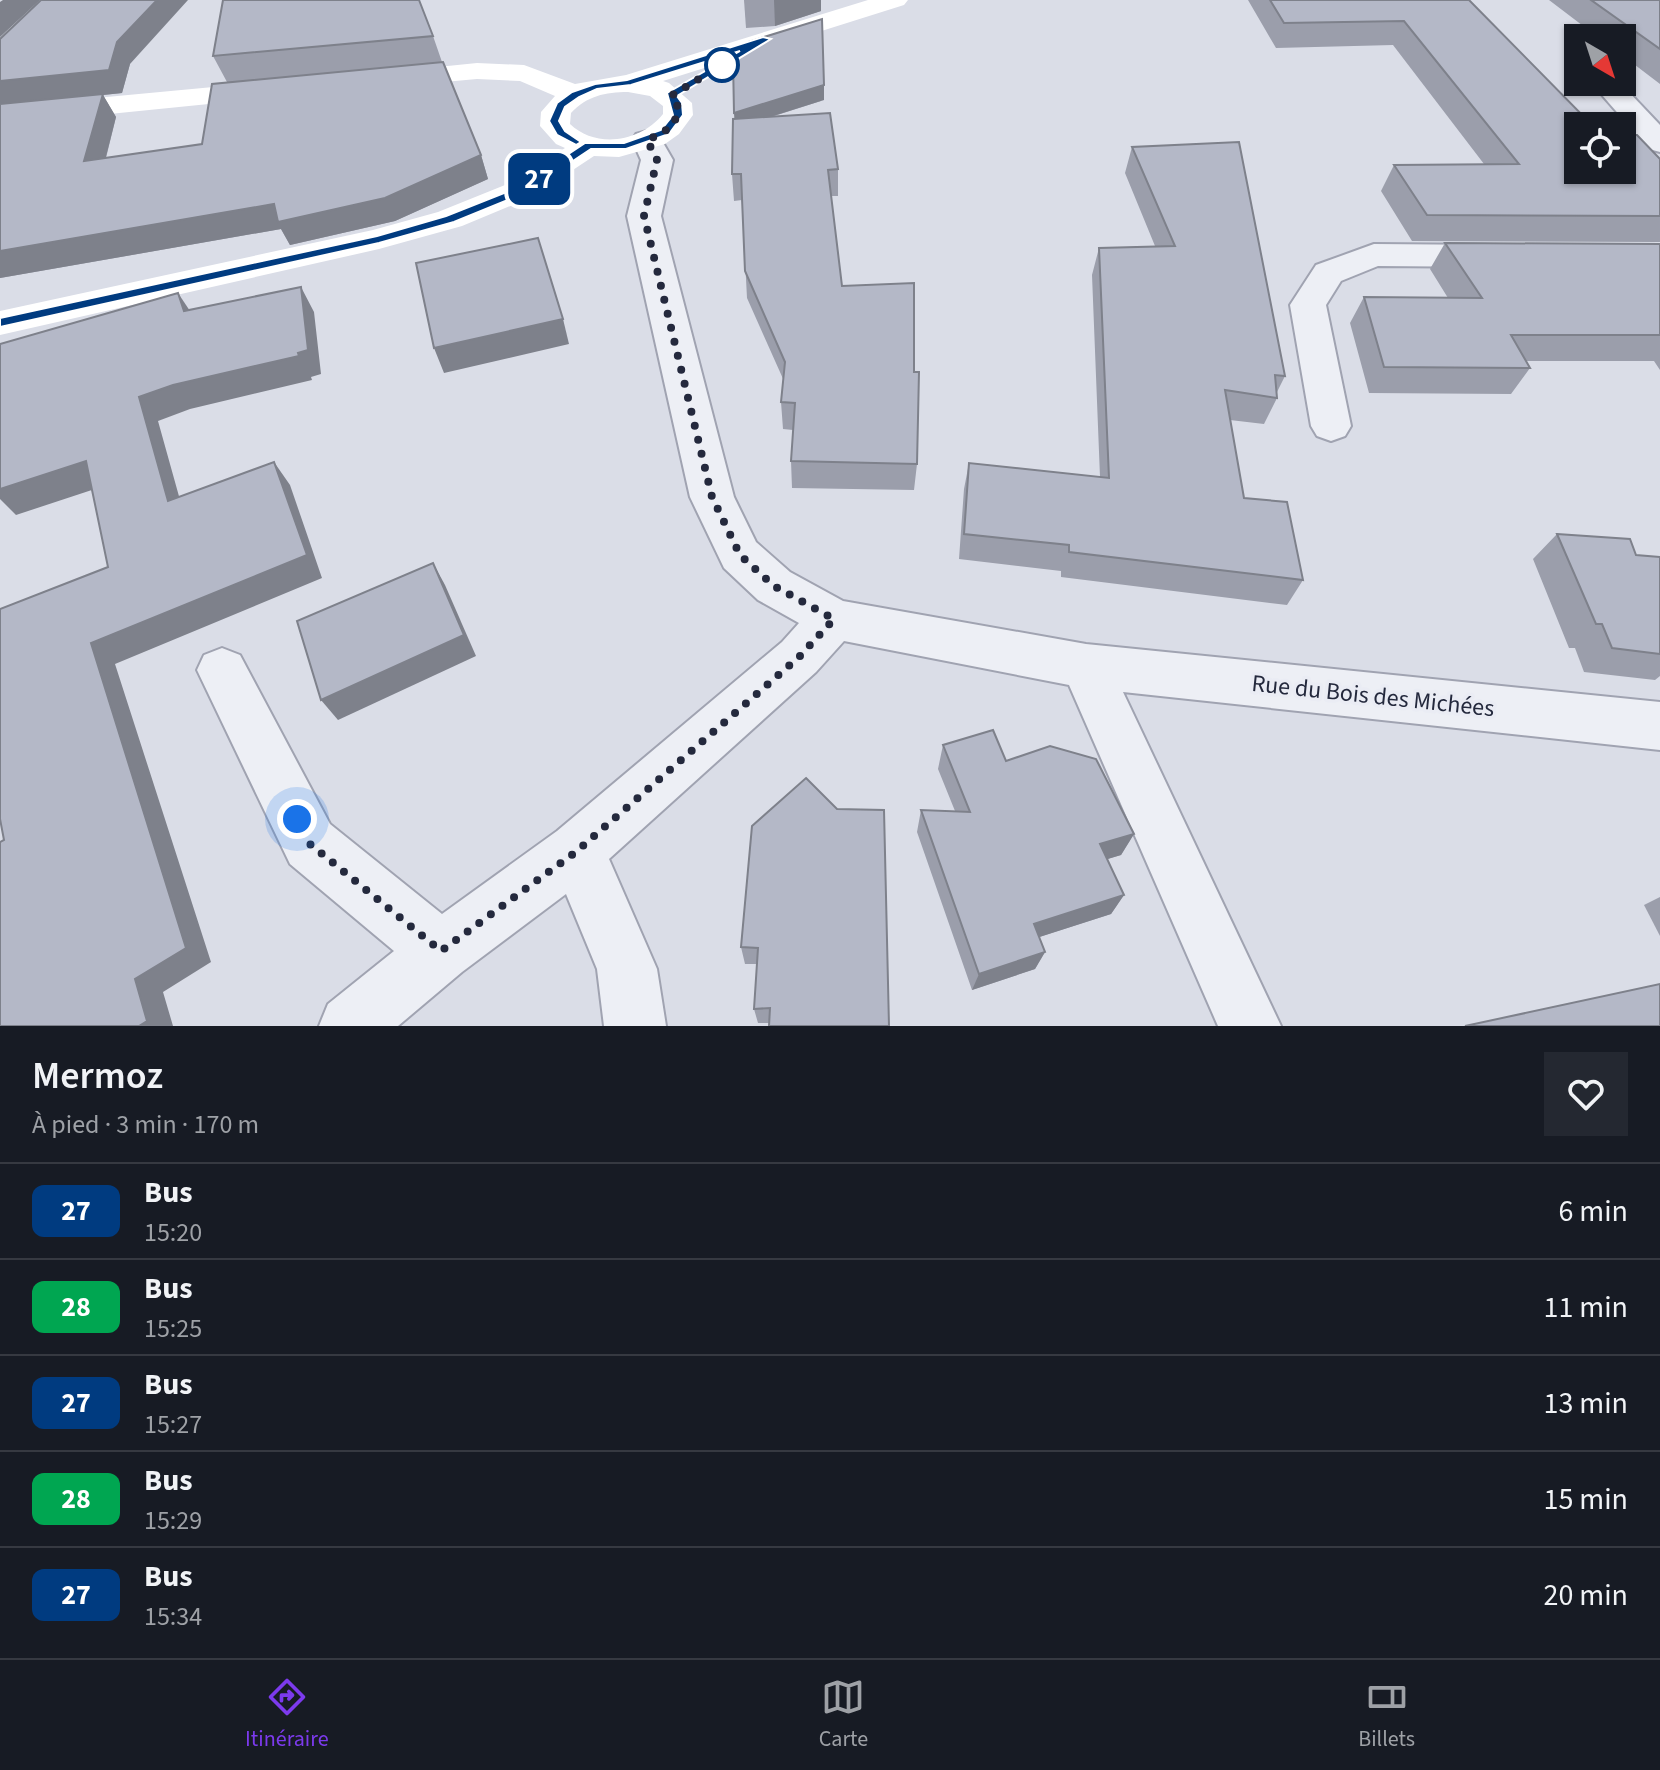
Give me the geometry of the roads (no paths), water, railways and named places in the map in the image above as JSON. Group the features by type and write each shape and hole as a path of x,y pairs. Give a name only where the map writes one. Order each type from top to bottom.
{"street":[{"path":"628,83 653,86 671,96 678,107 676,121 665,132 626,146 589,146 569,139 555,126 556,112 575,94 595,87 628,83 895,0"},
{"path":"671,96 766,39"},
{"path":"366,82 477,71 524,73 575,94"},
{"path":"0,116 302,88"},
{"path":"1617,96 1660,143"},
{"name":"Rue du Bois des Michées","path":"647,140 657,160 644,216 712,497 740,555 774,586 834,619 992,651 1086,666 1660,726"},
{"path":"0,323 379,239 450,219 521,190 589,146"},
{"path":"1331,426 1308,305 1328,273 1374,255 1533,256"},
{"path":"350,1026 441,951 577,851 799,657 834,619"},
{"path":"1086,666 1250,1026"},
{"path":"222,670 310,844 441,951"},
{"path":"577,851 627,969 635,1026"}]}
